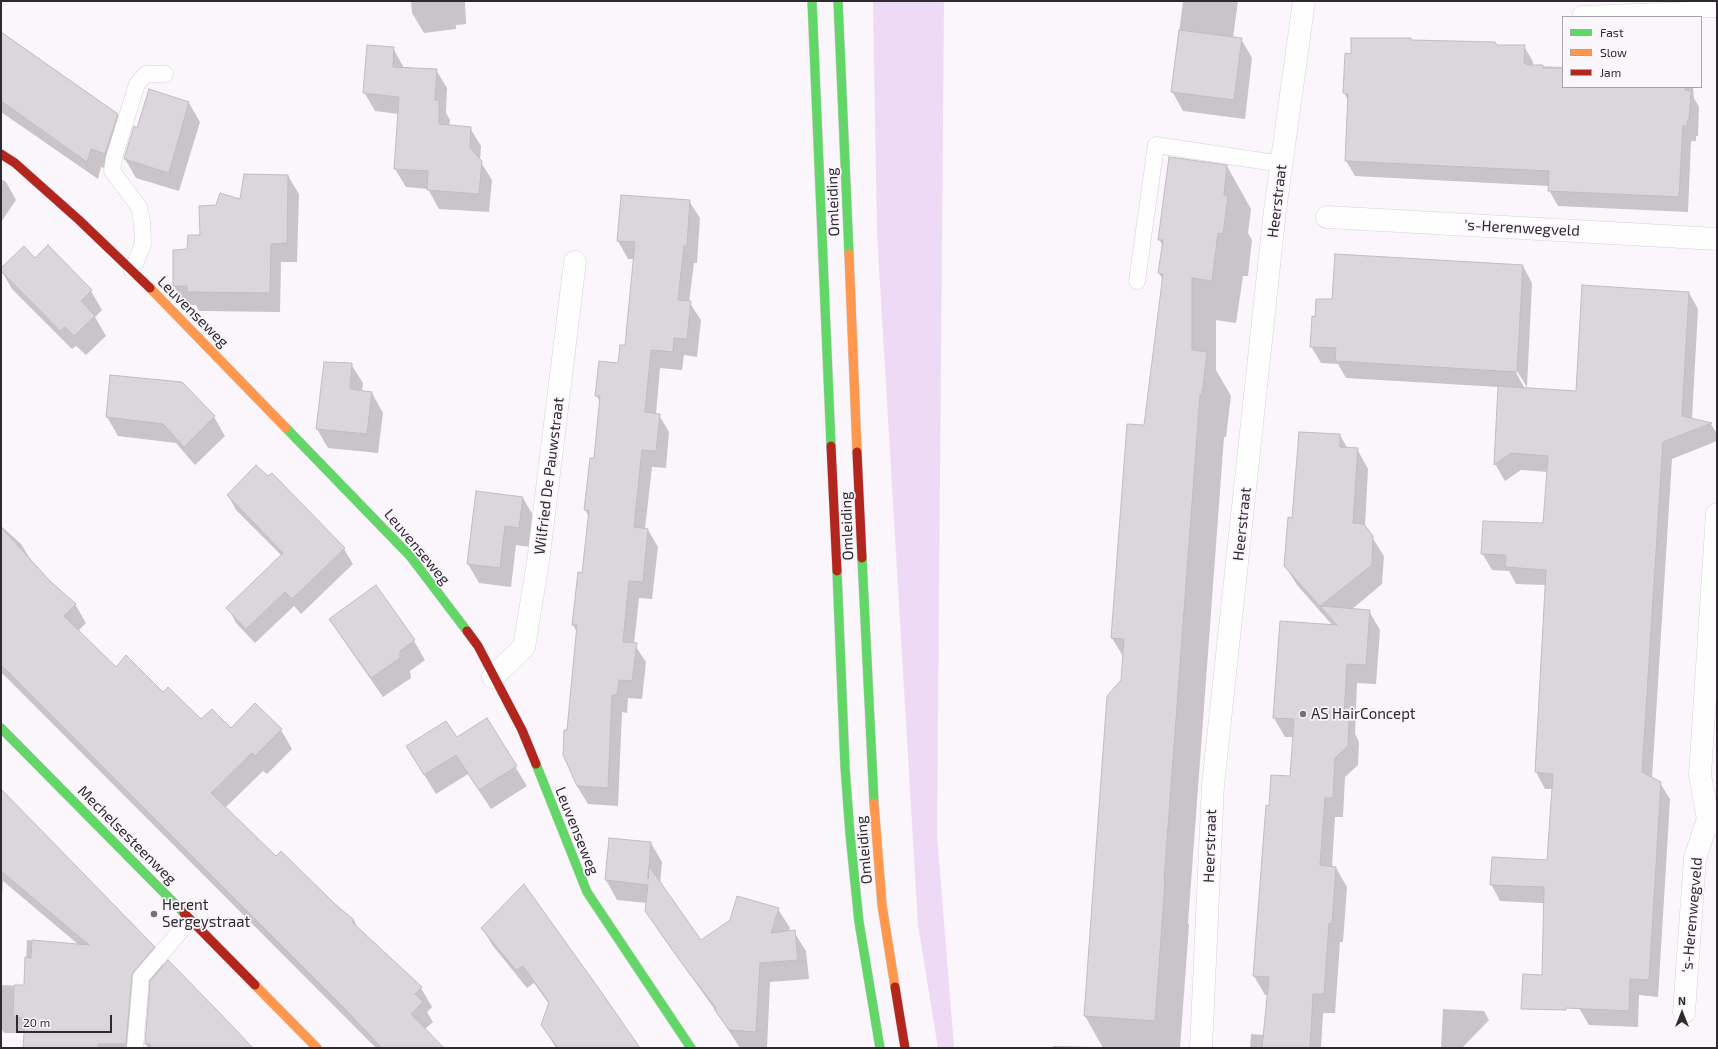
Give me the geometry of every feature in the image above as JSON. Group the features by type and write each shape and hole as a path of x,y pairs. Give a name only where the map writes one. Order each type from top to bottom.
{"main road":[{"name":"Omleiding","path":"812,1 846,774 850,834 860,922 880,1048"},
{"name":"Omleiding","path":"838,1 871,769 882,905 905,1048"},
{"name":"Leuvenseweg","path":"1,154 15,164 79,220 132,271 362,505 410,556 478,646 522,730 587,892 654,996 691,1048"},
{"name":"Mechelsesteenweg","path":"1,728 317,1048"}],"street":[{"name":"Heerstraat","path":"1201,1048 1213,785 1274,218 1304,1"},
{"name":"'s-Herenwegveld","path":"1327,217 1717,239"},
{"name":"Wilfried De Pauwstraat","path":"493,677 524,647 538,562 575,262"},
{"name":"'s-Herenwegveld","path":"1684,1012 1695,858 1712,820 1700,774 1717,514"}],"lane":[{"path":"1581,11 1717,9"},
{"path":"132,271 143,244 142,222 139,207 112,171 114,158 137,84 146,74 165,74"},
{"path":"1137,281 1156,145 1282,164"},
{"path":"136,1048 141,977 190,920"}],"shaded area":[{"path":"873,1 944,1 937,834 954,1048 938,1048 918,925 877,233"}],"building":[{"path":"1179,30 1242,38 1234,100 1171,92"},
{"path":"1,32 118,114 105,154 91,149 87,162 1,101"},
{"path":"1351,38 1411,38 1411,40 1495,42 1497,45 1525,45 1524,63 1527,63 1527,65 1543,65 1543,68 1562,68 1562,88 1685,88 1685,90 1691,91 1689,120 1687,126 1683,126 1679,197 1548,191 1549,171 1345,161 1348,94 1343,93 1345,53 1351,54"},
{"path":"367,45 394,47 393,67 437,69 435,100 439,100 439,124 471,127 470,148 482,161 479,194 427,190 428,171 394,169 399,97 363,93"},
{"path":"149,89 189,102 169,173 124,159 134,126 137,128"},
{"path":"1169,157 1227,165 1224,195 1228,196 1223,234 1218,233 1212,281 1192,278 1192,350 1207,352 1202,395 1200,395 1155,1021 1084,1016 1107,696 1121,680 1124,639 1111,638 1127,424 1144,425 1163,274 1158,273 1163,240 1158,240"},
{"path":"244,174 288,175 287,243 271,244 270,293 187,292 187,286 173,286 173,250 187,249 188,235 200,235 199,206 216,205 220,193 240,199"},
{"path":"621,195 690,200 687,246 684,246 678,300 691,301 687,339 674,338 673,352 651,350 645,412 660,414 656,451 642,450 634,527 648,529 643,582 629,581 623,642 637,643 632,681 619,680 617,695 612,695 608,788 577,786 563,755 564,730 567,730 577,625 572,625 578,572 582,573 589,510 584,510 590,458 594,458 600,396 595,396 599,361 618,363 620,345 625,345 635,242 617,241"},
{"path":"48,245 92,290 81,301 95,316 74,336 65,327 60,331 1,271 1,268 24,246 35,258"},
{"path":"1335,254 1523,265 1517,372 1335,361 1336,348 1310,347 1312,316 1315,317 1316,299 1332,299"},
{"path":"1582,285 1689,292 1682,416 1712,423 1663,442 1642,772 1661,782 1656,866 1649,980 1630,979 1629,1011 1566,1008 1566,1010 1521,1009 1523,974 1542,975 1544,887 1490,885 1492,857 1547,860 1553,774 1535,772 1546,570 1505,567 1506,555 1481,554 1483,521 1543,523 1548,456 1511,453 1494,465 1498,386 1576,391"},
{"path":"324,362 352,363 350,389 372,392 367,434 316,429"},
{"path":"110,375 182,382 215,416 184,447 163,424 106,417"},
{"path":"1299,432 1340,434 1340,447 1358,448 1353,523 1364,524 1373,536 1372,565 1320,606 1284,566 1288,517 1292,518"},
{"path":"256,465 268,476 272,473 345,548 292,599 285,592 246,629 226,608 283,553 227,495"},
{"path":"476,491 523,497 519,528 505,526 500,568 467,564"},
{"path":"1,527 50,581 76,604 64,616 116,667 126,655 163,692 168,687 201,719 212,709 231,728 255,703 282,729 255,756 252,753 211,793 276,856 281,851 335,904 354,920 352,922 422,987 415,994 423,1002 411,1014 444,1048 382,1048 345,1009 1,665"},
{"path":"376,585 415,640 400,651 400,658 371,678 329,619"},
{"path":"1320,606 1370,610 1366,665 1347,664 1344,716 1349,722 1348,746 1335,758 1333,798 1325,798 1320,865 1336,867 1332,924 1329,923 1324,994 1313,994 1310,1048 1262,1048 1269,977 1253,976 1266,805 1269,806 1271,775 1290,776 1294,719 1273,718 1280,621 1337,625"},
{"path":"487,718 517,766 479,790 456,755 424,775 406,746 446,721 457,737"},
{"path":"1,789 155,947 134,971 132,976 126,1044 98,1044 98,1048 23,1048 25,1018 13,1017 14,985 24,985 25,957 31,958 32,940 89,945 1,871"},
{"path":"609,838 651,842 649,866 701,940 730,920 737,896 779,908 771,933 795,930 798,960 760,963 756,1032 729,1030 714,1009 716,1008 683,965 645,911 648,885 605,880"},
{"path":"524,884 640,1048 558,1048 541,1025 549,1002 523,966 516,970 481,928"},
{"path":"168,960 253,1048 150,1048 150,1044 145,1044 150,981"}],"traffic: fast":[{"path":"812,1 831,446"},
{"path":"838,1 849,254"},
{"path":"286,428 410,556 467,631"},
{"path":"862,558 874,803"},
{"path":"837,571 845,767 850,834 859,922 880,1048"},
{"path":"1,728 184,913"},
{"path":"536,764 587,892 691,1048"}],"traffic: slow":[{"path":"849,254 857,452"},
{"path":"150,288 286,428"},
{"path":"874,803 882,905 895,987"},
{"path":"255,985 317,1048"}],"traffic: jam":[{"path":"1,154 15,163 79,220 150,288"},
{"path":"831,446 837,571"},
{"path":"857,452 862,558"},
{"path":"467,631 478,646 522,730 536,764"},
{"path":"184,913 255,985"},
{"path":"895,987 905,1048"}],"place":[{"name":"AS HairConcept","path":"1303,714"},
{"name":"Herent Sergeystraat","path":"154,914"}]}
